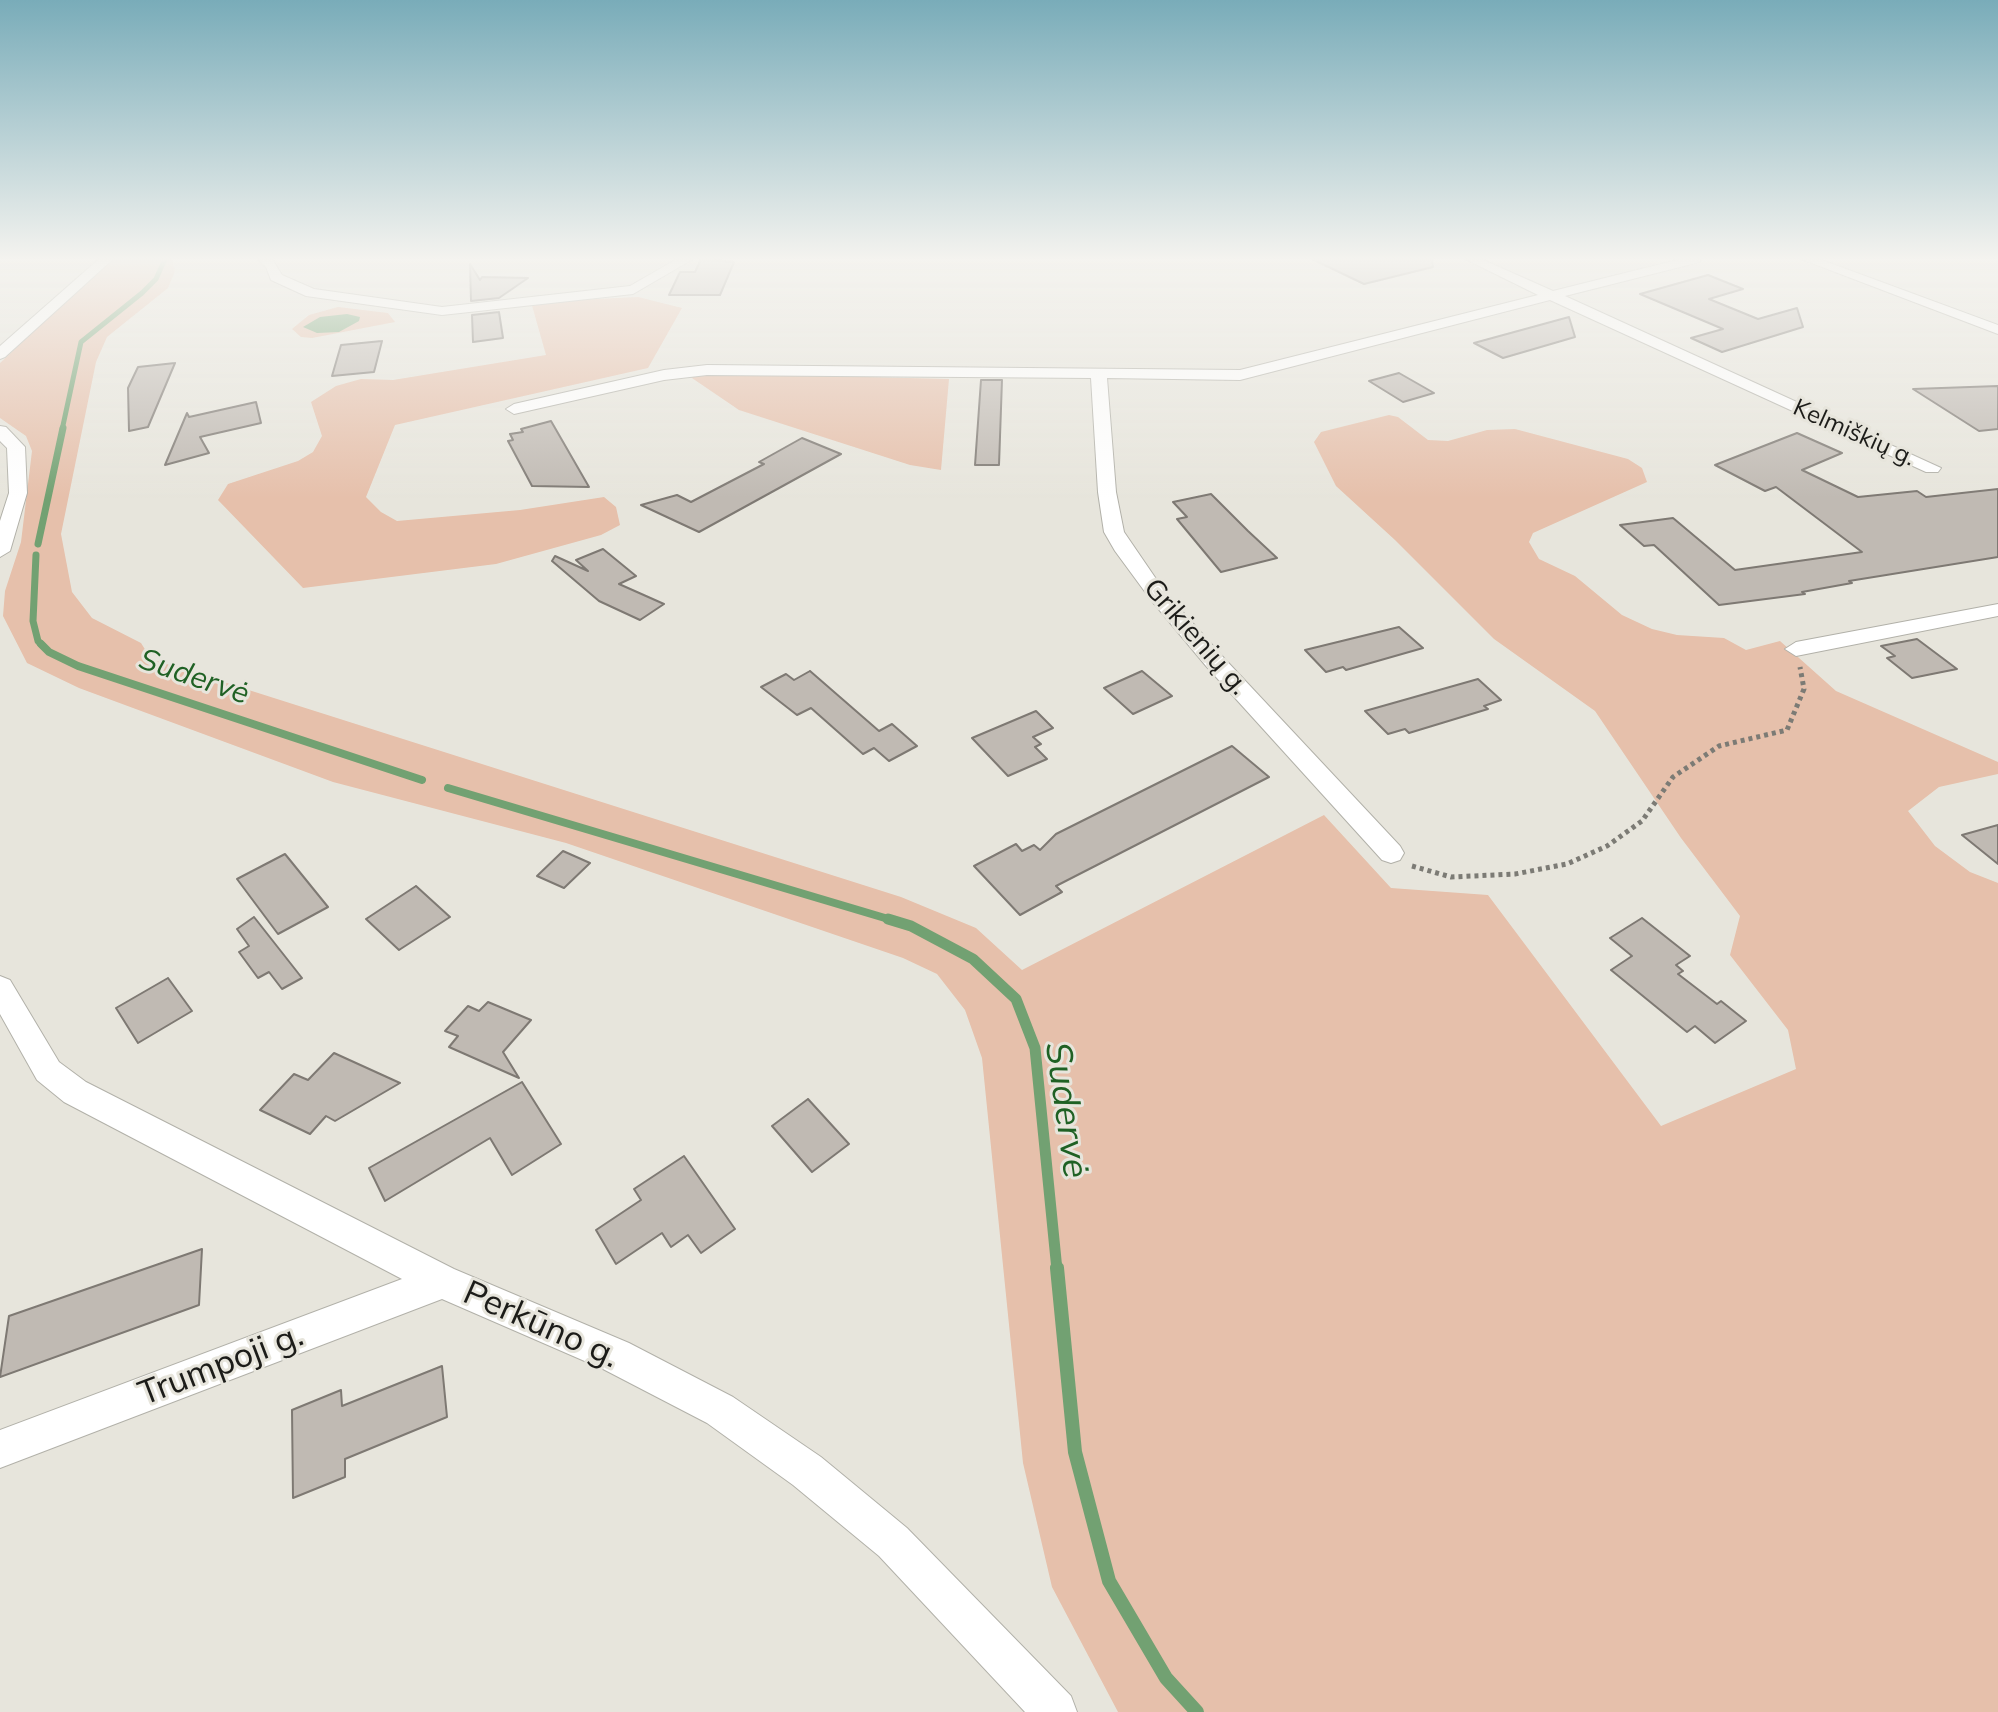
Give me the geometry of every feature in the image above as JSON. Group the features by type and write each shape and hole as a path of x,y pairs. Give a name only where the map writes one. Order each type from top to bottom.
{"street":[{"path":"0,354 17,339"},
{"path":"514,409 664,375 707,370 1219,376 1265,371 1388,339"},
{"name":"Kelmiškių g.","path":"1648,339 1932,468"},
{"name":"Grikienių g.","path":"1099,375 1107,492 1114,532 1125,551 1214,661 1391,853"},
{"path":"0,431 16,447 18,493 0,551"},
{"path":"1796,649 1998,610"},
{"name":"Perkūno g.","path":"0,988 48,1071 75,1092 442,1281 616,1356 720,1410 807,1471 893,1542 1055,1712"},
{"name":"Trumpoji g.","path":"0,1449 442,1281"}],"path":[{"path":"1391,853 1416,869 1451,877 1515,874 1567,864 1607,846 1642,821 1673,777 1719,746 1787,730 1804,689 1796,649"}],"shaded area":[{"path":"26,339 106,339 96,362 61,534 72,592 92,618 141,643 151,659 901,897 976,928 1022,970 1324,815 1391,888 1488,895 1661,1126 1796,1069 1788,1030 1730,955 1740,916 1681,838 1595,711 1494,639 1336,486 1314,442 1321,432 1389,415 1398,417 1428,440 1448,441 1487,430 1515,429 1628,459 1642,468 1647,482 1533,533 1529,542 1539,559 1575,576 1622,615 1652,629 1677,635 1724,638 1746,650 1780,641 1836,691 1998,762 1998,774 1939,787 1908,811 1935,846 1970,872 1998,883 1998,1712 1118,1712 1052,1587 1023,1463 982,1058 965,1010 937,974 903,958 566,843 333,782 79,688 27,663 3,616 5,591 21,542 32,451 26,436 0,418 0,363"},
{"path":"541,339 664,339 648,368 395,425 366,497 381,512 397,521 520,510 604,497 616,507 620,525 601,535 496,564 303,588 218,500 228,484 298,461 313,452 322,436 311,402 336,386 361,379 393,380 546,355"},
{"path":"743,374 949,379 941,470 910,465 739,410 689,376"}],"building":[{"path":"1489,339 1569,339 1503,358 1474,343"},
{"path":"1693,339 1764,339 1722,352"},
{"path":"382,341 374,372 332,376 341,345"},
{"path":"175,363 148,427 129,431 128,388 138,367"},
{"path":"1399,373 1434,393 1403,402 1369,381"},
{"path":"981,380 1002,380 999,465 975,465"},
{"path":"1998,386 1998,429 1979,431 1913,389"},
{"path":"256,402 261,423 200,437 209,453 165,465 187,413 189,417"},
{"path":"551,421 589,487 532,486 508,441 513,440 510,434"},
{"path":"1797,433 1842,453 1802,470 1858,497 1917,491 1926,497 1998,489 1998,557 1849,581 1852,583 1802,592 1805,594 1719,605 1654,545 1644,546 1620,525 1673,518 1735,570 1862,552 1776,487 1765,491 1715,465"},
{"path":"802,438 841,454 699,532 641,505 677,495 691,502 764,464 759,462"},
{"path":"1211,494 1277,558 1221,572 1177,519 1187,517 1173,502"},
{"path":"603,549 636,576 619,584 664,604 640,620 599,601 552,561 555,556 588,571 576,560"},
{"path":"1399,627 1423,648 1346,670 1343,667 1326,672 1305,650"},
{"path":"1917,639 1957,669 1912,678 1887,658 1895,656 1881,646"},
{"path":"810,671 879,731 892,724 917,746 889,761 874,748 863,754 811,708 797,715 761,687 786,674 794,680"},
{"path":"1142,671 1172,696 1133,714 1104,688"},
{"path":"1478,679 1501,700 1484,706 1488,709 1409,733 1405,729 1388,734 1365,711"},
{"path":"1036,711 1053,728 1033,737 1041,744 1035,747 1047,759 1008,776 972,738"},
{"path":"1232,746 1269,777 1056,886 1062,892 1020,915 974,866 1016,844 1022,851 1034,845 1040,850 1056,834"},
{"path":"1998,825 1998,864 1962,835"},
{"path":"563,851 590,863 564,888 537,876"},
{"path":"285,854 328,907 278,934 237,879"},
{"path":"416,886 450,917 399,950 366,919"},
{"path":"254,917 302,978 282,989 269,972 258,978 239,952 249,946 237,929"},
{"path":"1642,918 1690,956 1676,965 1683,971 1678,974 1717,1004 1721,1001 1746,1021 1715,1043 1695,1026 1687,1032 1611,970 1632,956 1610,938"},
{"path":"168,978 192,1011 138,1043 116,1008"},
{"path":"488,1002 531,1020 503,1052 519,1078 449,1047 458,1036 445,1031 468,1006 479,1011"},
{"path":"334,1053 400,1083 335,1121 326,1116 310,1134 260,1110 294,1074 308,1080"},
{"path":"522,1082 561,1144 512,1175 490,1138 385,1201 369,1168"},
{"path":"808,1099 849,1144 812,1172 772,1126"},
{"path":"684,1156 735,1229 701,1253 688,1235 671,1247 662,1233 616,1264 596,1230 641,1200 634,1189"},
{"path":"202,1249 199,1305 0,1377 9,1316"},
{"path":"442,1366 447,1417 345,1459 345,1477 293,1498 292,1410 341,1390 342,1406"}],"waterway":[{"name":"Sudervė","path":"62,430 81,342 85,339"},
{"name":"Sudervė","path":"38,544 63,428"},
{"name":"Sudervė","path":"36,555 33,621 38,641 49,652 78,666 422,780"},
{"name":"Sudervė","path":"448,788 895,921"},
{"name":"Sudervė","path":"888,919 911,926 973,959 1016,999 1035,1048 1057,1270"},
{"name":"Sudervė","path":"1057,1268 1075,1452 1109,1581 1166,1678 1197,1712"}]}
